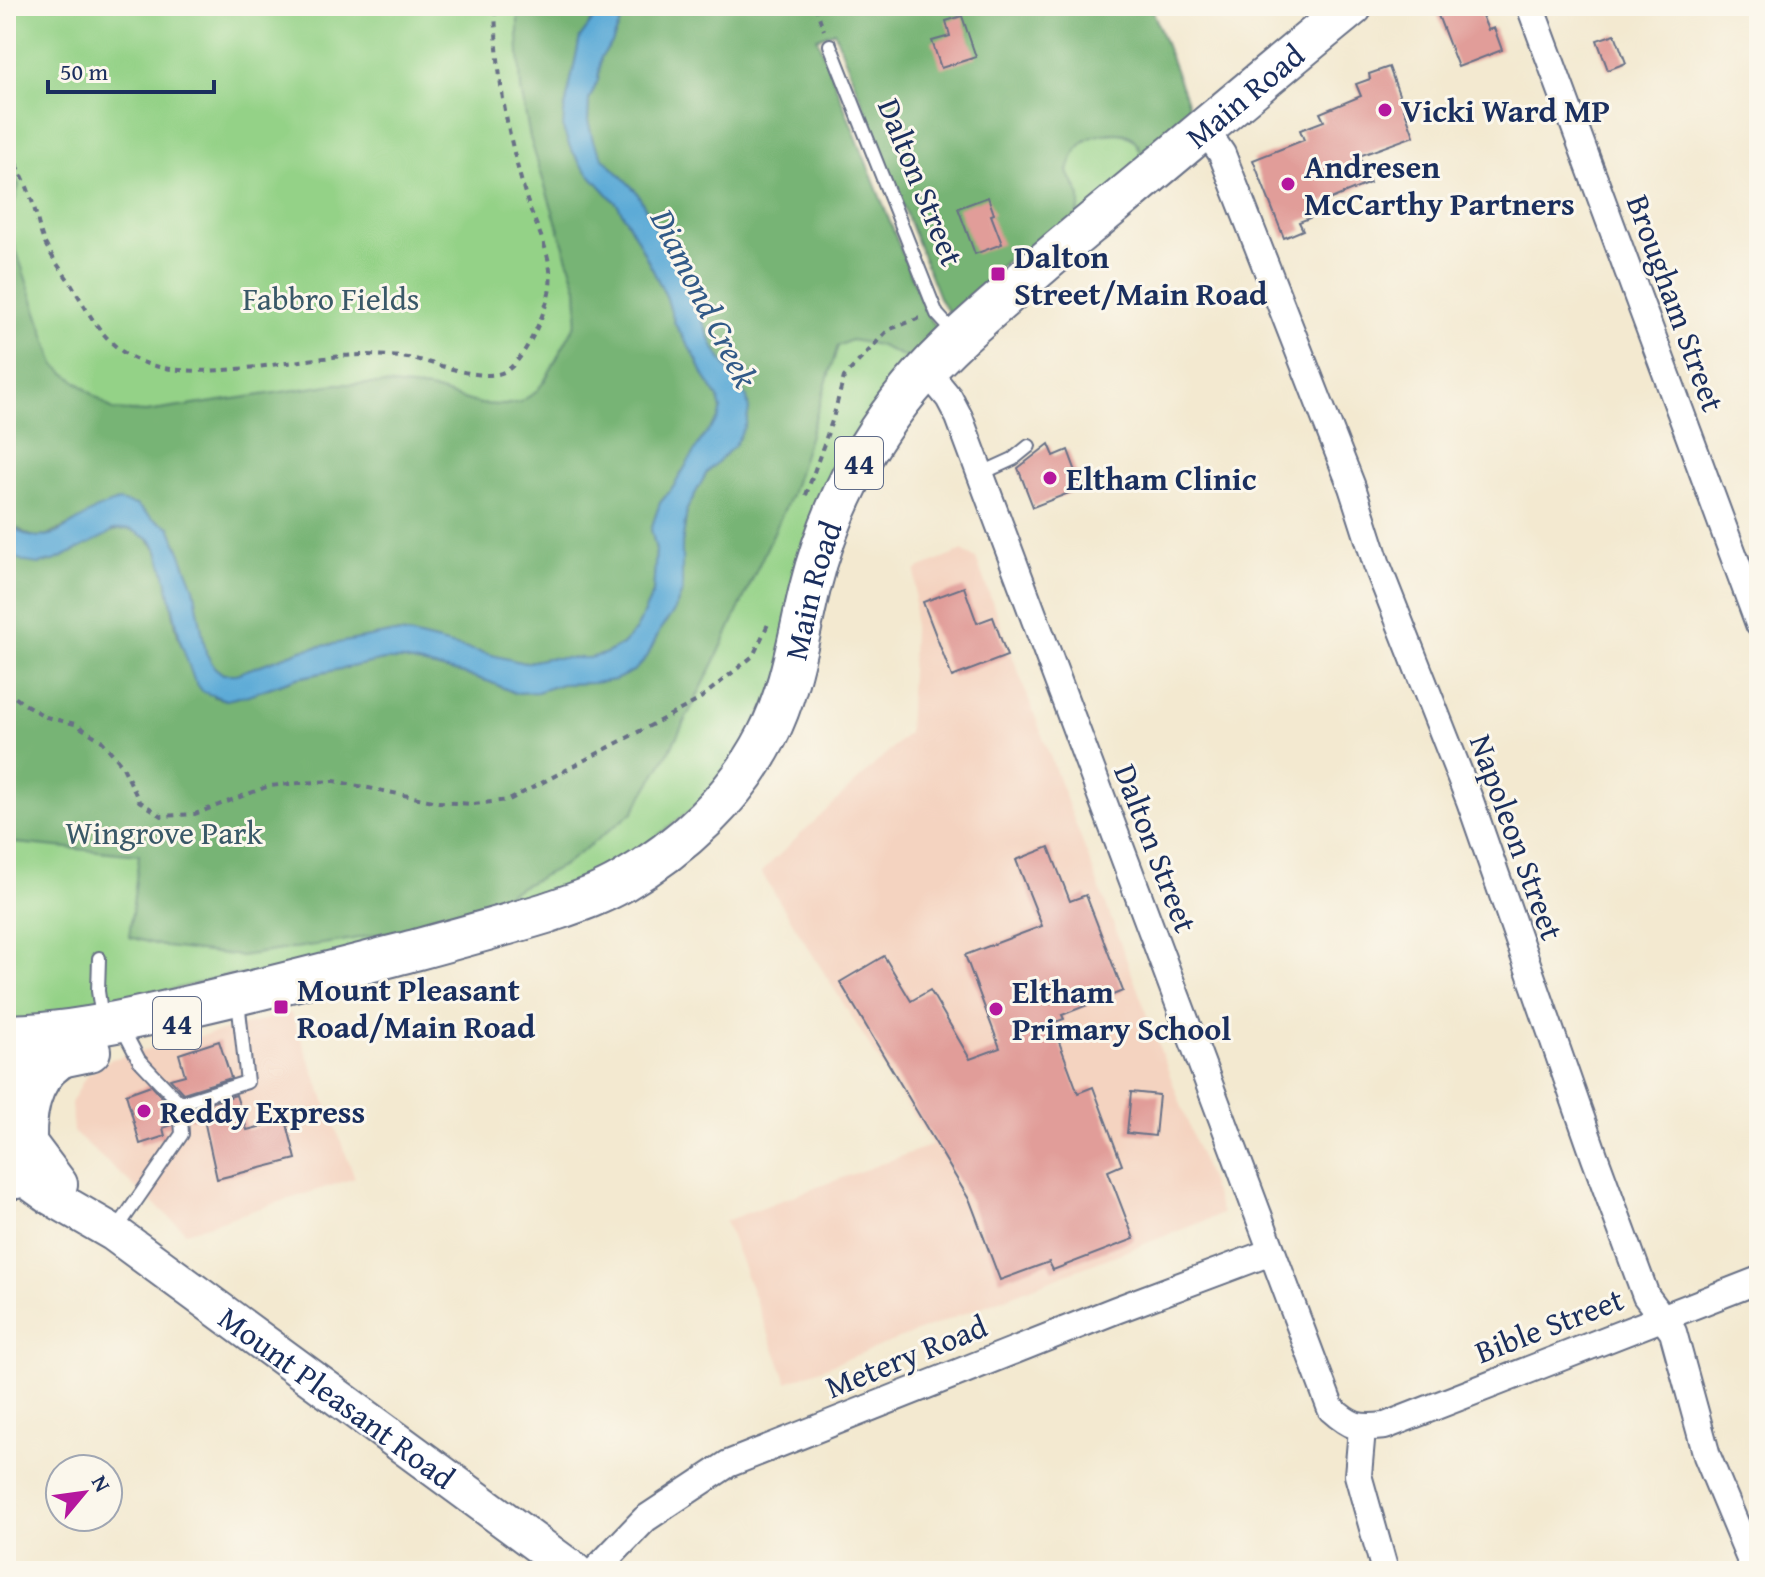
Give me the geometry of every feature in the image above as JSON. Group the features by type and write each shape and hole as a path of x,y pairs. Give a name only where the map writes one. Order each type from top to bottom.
{"main road":[{"name":"Main Road","path":"6,1035 115,1033 199,1016 237,998 589,899 649,865 686,837 732,791 769,733 794,661 821,549 842,495 876,434 926,370 948,326 1071,240 1352,6"},
{"name":"Main Road","path":"6,1065 70,1055 115,1033"}],"street":[{"name":"Brougham Street","path":"1530,6 1759,624"},
{"name":"Napoleon Street","path":"1205,129 1222,154 1352,487 1377,565 1470,801 1646,1296 1673,1332 1707,1456 1755,1571"},
{"name":"Dalton Street","path":"926,370 949,398 959,417 1331,1409 1346,1423 1362,1429"},
{"path":"18,1143 36,1086 51,1068 70,1055"},
{"name":"Mount Pleasant Road","path":"6,1083 18,1143 19,1187 50,1196 107,1228 574,1571"},
{"name":"Mount Pleasant Road","path":"18,1143 107,1228"},
{"name":"Metery Road","path":"595,1571 645,1519 728,1464 1130,1304 1271,1252"},
{"name":"Bible Street","path":"1362,1429 1385,1426 1759,1280"},
{"path":"1362,1429 1358,1475 1385,1571"}],"lane":[{"name":"Dalton Street","path":"830,45 948,326"},
{"path":"980,474 1013,459 1029,446"},
{"path":"99,958 98,991 115,1033 180,1103 182,1134 107,1228"},
{"path":"180,1103 247,1082 237,998"}],"path":[{"path":"6,143 27,187 43,239 93,319 108,340 125,354 145,363 191,372 343,355 378,355 413,359 475,374 490,376 503,373 520,357 542,317 549,294 550,267 545,243 526,197 506,118 495,6"},
{"path":"815,6 830,45"},
{"path":"805,499 844,377 888,330 929,314 948,326"},
{"path":"6,690 46,717 75,724 101,740 122,765 139,801 162,816 195,814 269,786 334,781 438,802 474,804 509,800 697,701 753,656 771,619"}],"shaded area":[{"name":"Eltham Primary School","path":"962,551 976,559 1222,1214 787,1382 725,1221 932,1145 761,872 908,733 916,570"},
{"path":"291,1013 355,1178 186,1232 73,1132 71,1103 86,1076 112,1059"}],"green space":[{"path":"6,6 846,6 853,23 817,39 924,308 941,332 895,381 772,696 717,789 605,877 263,976 229,975 6,1027"},
{"path":"518,6 599,6 580,38 564,113 564,129 570,147 582,166 618,205 636,237 666,296 675,324 718,398 721,409 718,420 701,440 674,486 660,503 651,529 656,550 653,593 636,630 622,645 590,658 547,658 524,663 407,634 391,633 302,650 236,674 223,674 214,667 206,653 194,588 170,527 153,519 136,505 35,537 6,518 6,164 19,185 8,226 55,365 113,410 146,412 336,384 383,384 430,389 480,404 520,402 536,392 545,380 575,325 578,310 577,288 530,138 521,90"},
{"name":"Wingrove Park","path":"627,6 1151,6 1195,123 1146,163 1135,141 1125,134 1102,134 1082,143 1068,171 1080,200 1072,222 1001,266 955,321 940,300 834,31 817,38 924,308 941,332 914,361 878,345 851,340 838,346 791,495 715,661 671,748 633,812 564,865 456,920 241,956 166,947 129,937 139,855 6,842 6,546 13,557 43,563 113,531 133,530 147,538 163,564 176,630 184,651 214,697 226,700 297,678 384,660 404,660 460,673 515,693 537,692 561,684 615,680 635,670 647,657 661,628 673,613 682,592 682,545 687,509 707,472 735,445 747,398 714,348 687,284 636,191 603,158 593,141 588,121 589,100 598,80 601,57 612,43"},
{"path":"1120,133 1134,141 1146,163 1073,223 1079,200 1068,168 1077,149 1092,136"}],"water":[{"path":"599,6 627,6 612,43 601,57 598,80 589,100 588,121 593,141 603,158 636,191 687,284 714,348 747,398 749,410 746,424 735,445 707,472 687,509 682,544 682,592 647,657 635,670 615,680 561,684 537,692 515,693 460,673 404,660 384,660 297,678 226,700 203,692 194,680 181,643 164,570 151,540 130,529 113,530 56,560 39,564 13,557 6,546 6,518 20,532 40,537 55,534 99,508 118,501 136,505 153,519 170,527 194,588 206,653 214,667 223,674 236,674 302,650 391,633 407,634 524,663 547,658 590,658 622,645 636,630 653,593 656,550 651,529 660,503 718,419 721,409 718,398 675,324 666,296 618,205 582,166 563,129 580,38"}],"building":[{"path":"1447,6 1478,6 1488,30 1494,28 1502,50 1458,67 1436,10"},
{"path":"962,16 976,57 941,68 932,41 950,36 946,21"},
{"path":"1615,34 1626,63 1608,70 1597,40"},
{"path":"1389,67 1414,136 1359,156 1370,183 1321,203 1325,212 1299,222 1303,230 1284,238 1253,160 1304,140 1300,130 1324,121 1320,113 1361,96 1356,84 1370,79 1369,74"},
{"path":"988,197 1002,244 975,254 958,208"},
{"name":"Eltham Clinic","path":"1049,444 1054,456 1068,450 1082,488 1033,507 1018,468"},
{"path":"964,587 977,623 993,617 1007,656 952,677 923,602"},
{"path":"1049,847 1070,901 1086,895 1123,991 1062,1015 1064,1019 1052,1023 1078,1093 1093,1087 1122,1165 1108,1171 1134,1239 1053,1270 1049,1262 1000,1280 970,1201 840,982 884,956 911,1001 930,990 970,1059 1000,1048 965,955 1042,926 1016,860"},
{"path":"219,1041 231,1078 183,1093 170,1079 185,1075 179,1054"},
{"name":"Reddy Express","path":"151,1085 171,1107 172,1125 163,1128 165,1136 140,1144 126,1094"},
{"path":"1131,1092 1159,1095 1155,1136 1127,1133"},
{"path":"236,1095 247,1130 286,1120 296,1159 217,1179 203,1115 190,1119 189,1109"}],"place":[{"name":"Vicki Ward MP","path":"1385,110"},
{"name":"Andresen McCarthy Partners","path":"1288,184"},
{"name":"Dalton Street/Main Road","path":"998,274"},
{"name":"Eltham Clinic","path":"1050,478"},
{"name":"Mount Pleasant Road/Main Road","path":"281,1007"},
{"name":"Eltham Primary School","path":"996,1009"},
{"name":"Reddy Express","path":"144,1111"}],"park label":[{"name":"Fabbro Fields","path":"331,298"}],"water label":[{"name":"Diamond Creek","path":"705,298"}]}
